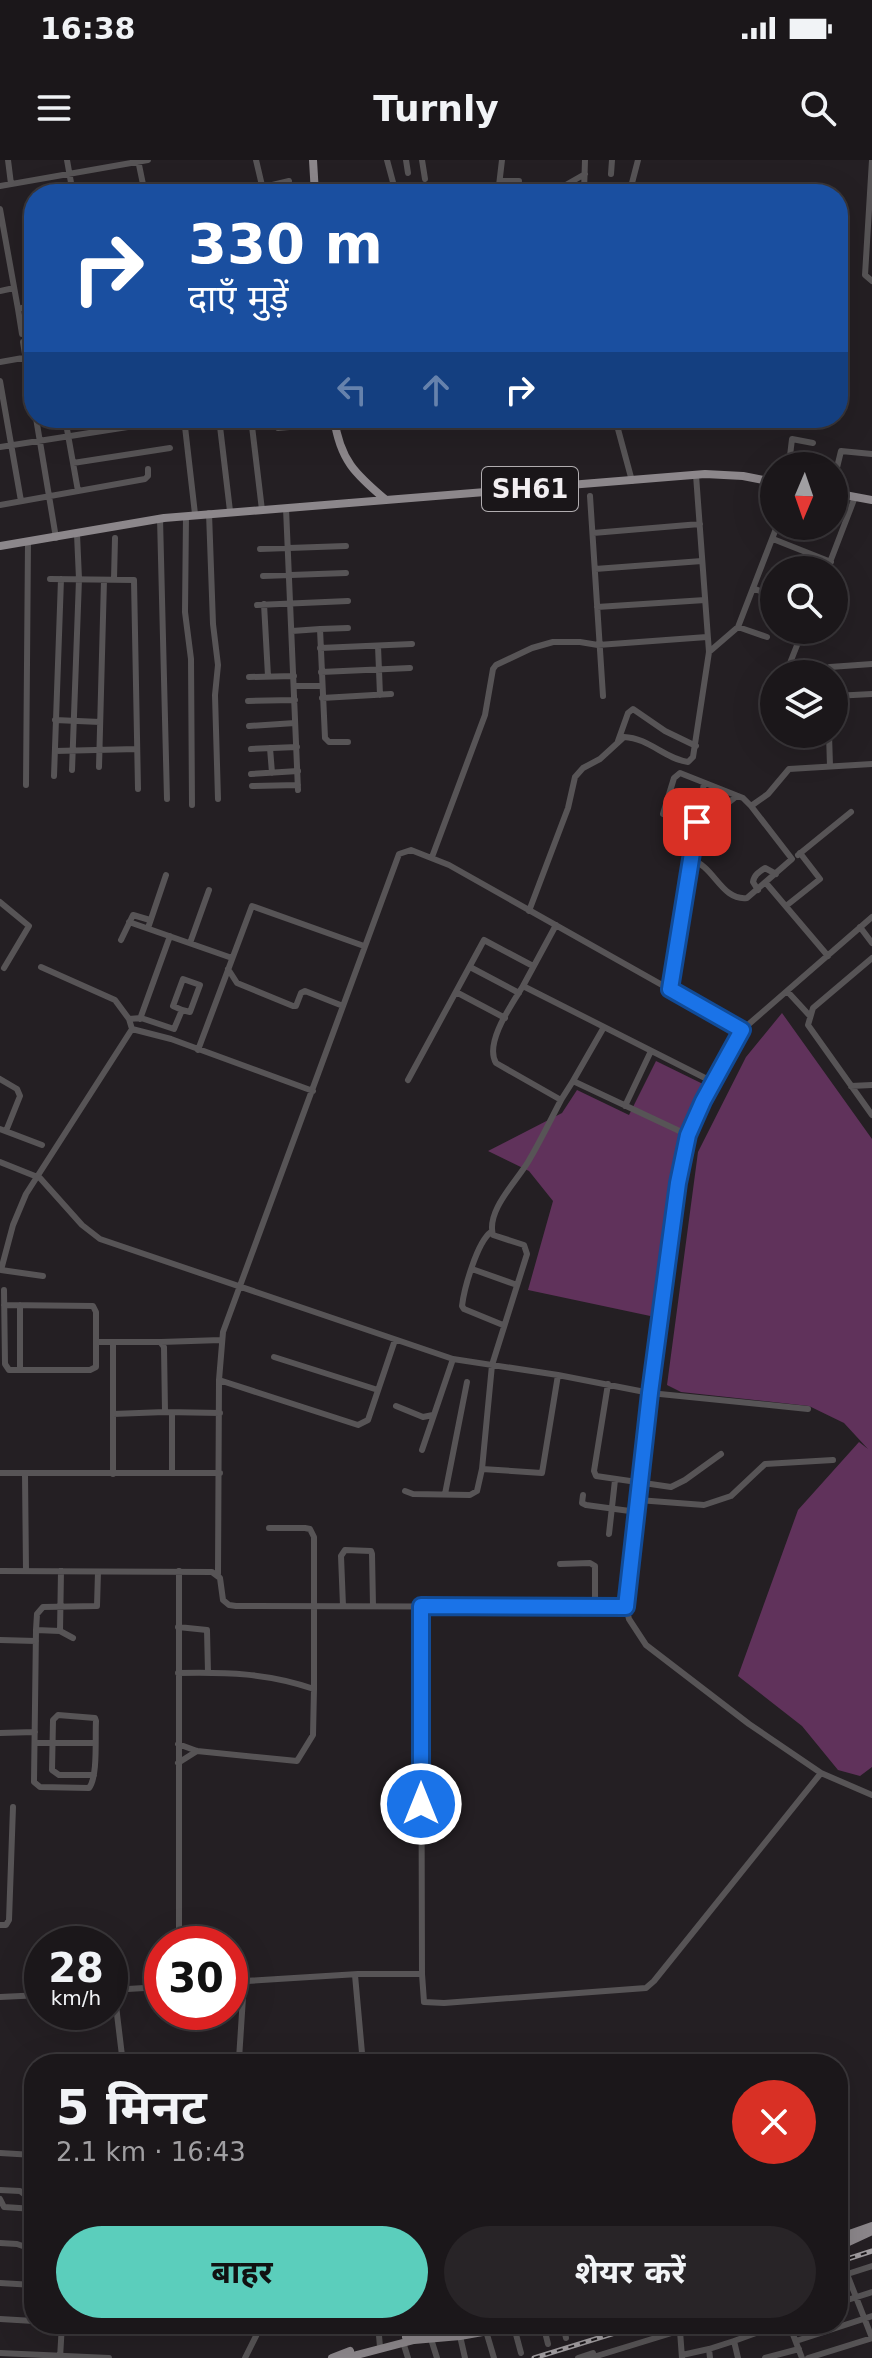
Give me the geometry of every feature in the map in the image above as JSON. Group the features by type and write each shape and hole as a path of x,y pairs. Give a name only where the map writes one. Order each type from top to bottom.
{"main road":[{"path":"313,160 314,184"},
{"path":"336,428 347,462 386,500"},
{"name":"SH61","path":"386,500 696,475 760,479"},
{"path":"848,496 872,500"},
{"path":"0,546 160,518 386,500"},
{"path":"848,2238 872,2228"},
{"path":"332,2358 438,2334"},
{"path":"347,2358 403,2342 466,2334"}],"street":[{"path":"8,160 11,184"},
{"path":"67,160 71,184"},
{"path":"0,186 148,160"},
{"path":"256,160 262,184"},
{"path":"387,160 393,184"},
{"path":"406,160 408,173"},
{"path":"422,160 425,179"},
{"path":"500,184 502,160"},
{"path":"584,184 585,160"},
{"path":"611,174 612,160"},
{"path":"632,184 638,160"},
{"path":"872,160 865,275 872,281"},
{"path":"139,161 143,184"},
{"path":"568,184 585,174"},
{"path":"282,184 289,181"},
{"path":"501,181 519,181"},
{"path":"0,209 24,334"},
{"path":"0,263 10,260"},
{"path":"0,291 14,288"},
{"path":"18,309 24,308"},
{"path":"0,362 24,358"},
{"path":"0,381 21,501"},
{"path":"38,428 56,538"},
{"path":"67,428 78,491"},
{"path":"0,447 117,428"},
{"path":"185,428 190,515 185,612 191,659 192,805"},
{"path":"220,428 230,511"},
{"path":"252,428 262,510"},
{"path":"618,428 632,481"},
{"path":"790,452 792,439 813,443"},
{"path":"73,463 170,448"},
{"path":"841,452 872,454"},
{"path":"0,505 145,479 148,469"},
{"path":"529,911 568,808 575,777 583,768 604,756 624,737 642,740 685,762 693,757 709,652 696,475"},
{"path":"590,496 603,696"},
{"path":"833,556 855,497"},
{"path":"252,786 298,787 286,508"},
{"path":"209,513 218,671 215,695 218,799"},
{"path":"160,518 167,799"},
{"path":"593,533 700,524"},
{"path":"72,770 79,579 77,534"},
{"path":"114,579 115,538"},
{"path":"709,652 738,627 773,540"},
{"path":"776,540 816,556"},
{"path":"26,785 28,542"},
{"path":"260,549 346,546"},
{"path":"595,569 702,561"},
{"path":"263,576 346,573"},
{"path":"50,579 134,580 138,789"},
{"path":"54,776 61,579"},
{"path":"99,767 104,580"},
{"path":"753,588 760,591"},
{"path":"597,607 705,600"},
{"path":"268,676 260,605 348,601"},
{"path":"61,616 78,616"},
{"path":"738,627 760,635"},
{"path":"292,631 348,628"},
{"path":"320,629 325,741 348,742"},
{"path":"432,857 485,715 493,669 518,654 544,644 570,641 598,645 707,637"},
{"path":"320,648 412,644"},
{"path":"378,646 380,695"},
{"path":"848,666 872,664"},
{"path":"321,672 410,668"},
{"path":"249,677 294,676"},
{"path":"295,686 322,686"},
{"path":"322,698 391,694"},
{"path":"848,695 872,694"},
{"path":"248,701 295,700"},
{"path":"618,741 628,713 633,709 665,731 696,746"},
{"path":"55,720 100,722"},
{"path":"249,726 295,723"},
{"path":"251,749 297,747"},
{"path":"270,748 272,773"},
{"path":"829,748 830,766"},
{"path":"55,751 137,749"},
{"path":"751,806 768,794 789,769 872,764"},
{"path":"251,774 298,771"},
{"path":"696,828 667,817 662,811 677,774 743,798 792,859"},
{"path":"670,989 704,783"},
{"path":"696,828 737,796"},
{"path":"691,860 701,862 731,895 738,899 747,898 851,812"},
{"path":"626,1607 229,1605 223,1600 218,1574 221,1340 238,1285 313,1091 396,857 403,851 411,850 432,857 742,1030"},
{"path":"786,906 820,879 800,853"},
{"path":"758,890 753,882 754,876 765,868 776,874"},
{"path":"149,924 166,875"},
{"path":"766,883 828,956"},
{"path":"190,943 209,890"},
{"path":"0,902 29,926 4,968"},
{"path":"198,1050 252,906 364,946"},
{"path":"872,917 742,1030 688,1135 678,1183 650,1393 626,1607 629,1619 646,1645 749,1724 821,1773 872,1795"},
{"path":"121,940 129,922 149,924 170,936 232,958"},
{"path":"556,925 505,1018 492,1051 496,1063 561,1100"},
{"path":"860,927 872,943"},
{"path":"43,1276 3,1272 0,1267 18,1210 36,1176 141,1018 170,936"},
{"path":"408,1080 484,940 533,966"},
{"path":"872,958 813,1008 809,1015 809,1030 872,1115"},
{"path":"41,967 115,1000 129,1019 132,1029"},
{"path":"470,967 519,993"},
{"path":"228,968 237,983 295,1006 305,991 343,1006"},
{"path":"183,979 200,985 190,1012 182,1010 173,1006 183,979"},
{"path":"523,986 713,1082"},
{"path":"787,991 809,1015"},
{"path":"456,992 505,1018"},
{"path":"171,1039 182,1010"},
{"path":"129,1019 141,1018 174,1029"},
{"path":"503,1325 462,1306 472,1269 484,1237 491,1232 502,1197 526,1165 604,1027"},
{"path":"132,1029 171,1039 313,1091"},
{"path":"625,1106 651,1051"},
{"path":"0,1079 17,1089 20,1096 3,1130 42,1145"},
{"path":"573,1081 688,1135"},
{"path":"851,1086 872,1085"},
{"path":"0,1162 36,1176 82,1225 100,1239 453,1359 650,1393 808,1409"},
{"path":"405,1491 455,1496 477,1491 492,1365 527,1248 491,1232"},
{"path":"472,1269 517,1285"},
{"path":"4,1290 4,1305 5,1364 9,1370 94,1370 97,1363 96,1312 93,1306 4,1305"},
{"path":"20,1305 20,1370"},
{"path":"96,1342 221,1340"},
{"path":"219,1380 358,1425 368,1420 395,1340"},
{"path":"113,1342 113,1474"},
{"path":"160,1342 164,1347 172,1473"},
{"path":"274,1357 378,1390"},
{"path":"422,1450 453,1359"},
{"path":"482,1469 542,1473 558,1375"},
{"path":"445,1494 467,1382"},
{"path":"608,1384 594,1474 640,1484 677,1485 721,1454"},
{"path":"396,1406 423,1417 433,1415"},
{"path":"113,1414 220,1413"},
{"path":"638,1500 704,1505 731,1496 765,1464 833,1460"},
{"path":"0,1473 220,1473"},
{"path":"25,1474 26,1570"},
{"path":"609,1534 615,1480"},
{"path":"583,1495 584,1505 637,1512"},
{"path":"178,1744 197,1751 297,1761 313,1735 312,1532 305,1528 269,1528"},
{"path":"343,1606 341,1556 345,1550 371,1551 373,1606"},
{"path":"560,1564 590,1563 595,1566 595,1607"},
{"path":"0,1571 179,1571 218,1574"},
{"path":"60,1631 61,1571"},
{"path":"179,1571 179,1926"},
{"path":"94,1775 55,1774 52,1770 53,1720 58,1715 95,1718 94,1775 92,1786 36,1786 36,1630 38,1611 43,1607 97,1606 98,1572"},
{"path":"421,1606 424,2002 433,2004 646,1988 821,1773"},
{"path":"178,1627 207,1630 208,1672"},
{"path":"36,1630 60,1631 73,1638"},
{"path":"0,1640 36,1641"},
{"path":"178,1673 263,1675 314,1689"},
{"path":"0,1733 35,1732"},
{"path":"35,1743 95,1743"},
{"path":"178,1763 197,1751"},
{"path":"0,1925 6,1925 9,1920 13,1807"},
{"path":"0,1834 12,1834"},
{"path":"248,1982 422,1974"},
{"path":"355,1975 362,2054"},
{"path":"0,1997 24,1996"},
{"path":"118,2030 122,2054"},
{"path":"239,2054 241,2030"},
{"path":"0,2153 24,2154"},
{"path":"0,2190 24,2191"},
{"path":"18,2191 0,2199 4,2207 24,2208"},
{"path":"18,2191 24,2195"},
{"path":"0,2243 24,2246"},
{"path":"793,2334 805,2358 872,2338 868,2318 855,2297 850,2272 872,2266"},
{"path":"0,2283 24,2284"},
{"path":"848,2299 872,2292"},
{"path":"848,2324 868,2318"},
{"path":"0,2319 24,2320"},
{"path":"60,2357 61,2334"},
{"path":"245,2358 257,2334"},
{"path":"434,2336 446,2334"},
{"path":"487,2334 494,2358"},
{"path":"515,2334 521,2353"},
{"path":"546,2334 548,2344"},
{"path":"565,2334 566,2338"},
{"path":"578,2358 658,2334"},
{"path":"590,2358 612,2355 661,2334"},
{"path":"681,2334 682,2357 753,2334"},
{"path":"796,2341 818,2334"},
{"path":"434,2336 437,2358"},
{"path":"460,2336 465,2358"},
{"path":"734,2341 738,2358"},
{"path":"403,2342 408,2358"},
{"path":"709,2349 710,2358"},
{"path":"765,2358 799,2349"},
{"path":"0,2353 109,2358"}],"shaded area":[{"path":"782,1013 872,1139 872,1767 860,1776 838,1770 802,1726 738,1676 798,1510 859,1442 868,1449 844,1423 809,1406 681,1392 667,1385 698,1152 746,1057"},
{"path":"656,1061 705,1085 672,1173 655,1317 528,1290 553,1201 529,1171 488,1151 562,1113 577,1090 629,1115"}],"railway":[{"path":"848,2259 872,2251"},
{"path":"534,2358 612,2334"}],"route":[{"path":"421,1804 421,1606 626,1607 678,1183 688,1135 742,1030 670,989 697,822"}]}
